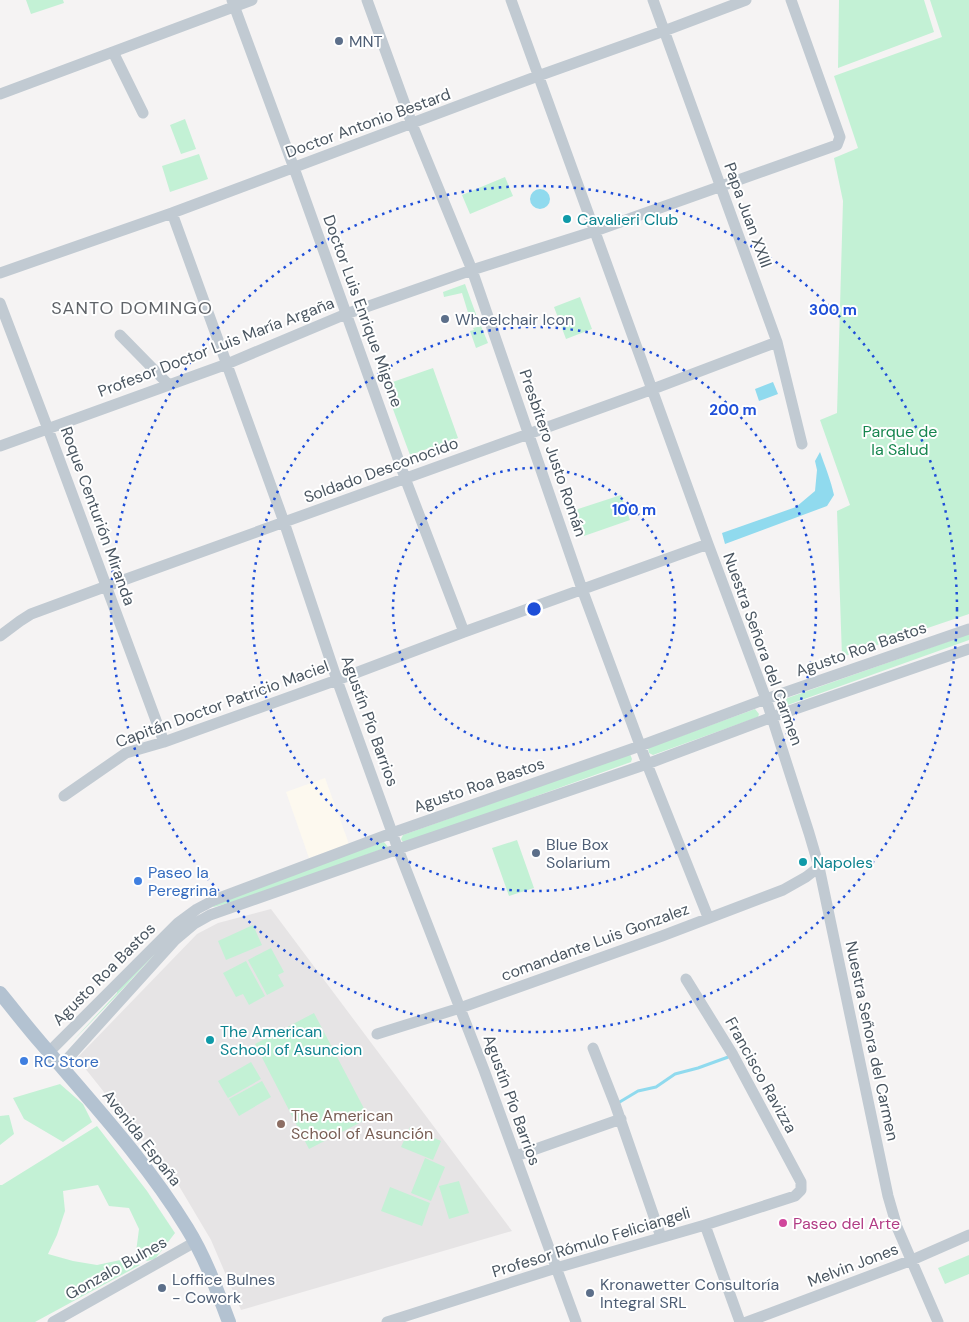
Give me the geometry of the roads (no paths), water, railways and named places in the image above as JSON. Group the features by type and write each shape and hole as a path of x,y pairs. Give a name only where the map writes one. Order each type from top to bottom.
{"main road":[{"name":"Avenida España","path":"0,993 119,1134 156,1181 195,1242 212,1276 229,1322"}],"street":[{"path":"0,94 113,52 233,3 252,0"},
{"name":"Presbítero Justo Román","path":"368,0 412,124 472,270 582,589 646,764 708,917"},
{"name":"Nuestra Señora del Carmen","path":"511,0 772,717 819,867 888,1196 897,1227 938,1322"},
{"name":"Papa Juan XXIII","path":"653,0 777,342 802,444"},
{"name":"Doctor Antonio Bestard","path":"0,273 294,168 746,0"},
{"name":"Profesor Doctor Luis María Argaña","path":"0,446 227,364 346,314 472,270 595,231 837,145 840,137 791,0"},
{"name":"Doctor Luis Enrique Migone","path":"233,3 405,478 464,632"},
{"path":"113,52 143,113"},
{"name":"Agustín Pío Barrios","path":"172,212 284,522 337,680 392,833 484,1070 576,1322"},
{"name":"Roque Centurión Miranda","path":"0,303 164,742"},
{"path":"120,335 169,385"},
{"name":"Soldado Desconocido","path":"0,636 31,614 653,389 777,342"},
{"name":"Capitán Doctor Patricio Maciel","path":"64,796 126,753 164,742 337,680 708,544"},
{"name":"Agusto Roa Bastos","path":"49,1052 178,923 197,909 221,897 392,833 640,746 766,699 969,629"},
{"name":"Agusto Roa Bastos","path":"61,1066 175,940 194,924 215,913 646,764 772,717 969,649"},
{"name":"comandante Luis Gonzalez","path":"377,1034 460,1008 662,936 783,890 819,867"},
{"name":"Francisco Ravizza","path":"686,979 733,1055 801,1182 801,1190"},
{"path":"593,1048 661,1237"},
{"path":"516,1156 620,1119"},
{"name":"Profesor Rómulo Feliciangeli","path":"387,1322 421,1317 556,1268 796,1196 801,1190"},
{"path":"704,1225 740,1322"},
{"name":"Melvin Jones","path":"747,1322 912,1260 969,1235"},
{"name":"Gonzalo Bulnes","path":"53,1322 195,1242"}],"water":[{"path":"540,189 547,192 550,199 547,206 540,209 533,206 530,199 533,192"},
{"path":"773,382 778,394 759,401 755,389"},
{"path":"820,452 834,495 827,506 725,544 722,533 796,507 815,491 817,470 815,461"}],"waterway":[{"path":"618,1103 638,1091 656,1087 675,1074 731,1056"}],"place":[{"name":"MNT","path":"339,41"},
{"name":"Cavalieri Club","path":"567,219"},
{"name":"Wheelchair Icon","path":"445,319"},
{"name":"Blue Box Solarium","path":"536,853"},
{"name":"Napoles","path":"803,862"},
{"name":"Paseo la Peregrina","path":"138,881"},
{"name":"The American School of Asuncion","path":"210,1040"},
{"name":"RC Store","path":"24,1061"},
{"name":"The American School of Asunción","path":"281,1124"},
{"name":"Paseo del Arte","path":"783,1223"},
{"name":"Loffice Bulnes - Cowork","path":"162,1288"},
{"name":"Kronawetter Consultoría Integral SRL","path":"590,1293"}],"district":[{"name":"SANTO DOMINGO","path":"132,308"}],"park label":[{"name":"Parque de la Salud","path":"900,440"}]}
